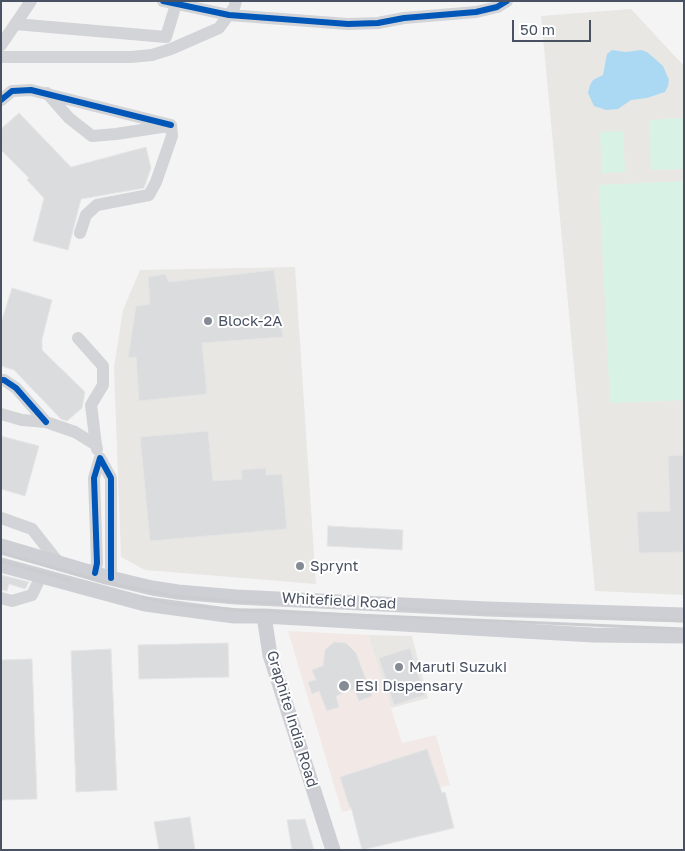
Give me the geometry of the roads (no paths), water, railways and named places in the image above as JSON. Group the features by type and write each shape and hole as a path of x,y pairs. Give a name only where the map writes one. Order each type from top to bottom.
{"main road":[{"name":"Whitefield Road","path":"1,546 111,578 152,588 189,593 478,609 684,615"},
{"path":"1,565 145,604 234,616 264,616"},
{"path":"187,610 189,593"},
{"name":"Whitefield Road","path":"264,616 594,634 684,636"},
{"name":"Graphite India Road","path":"264,616 270,655 333,850"}],"street":[{"path":"1,45 31,1"},
{"path":"163,1 176,2 228,15 348,24 476,12 497,7 507,1"},
{"path":"1,57 131,57 152,55 171,49 219,28 234,8 236,1"},
{"path":"15,24 166,37 176,2"},
{"path":"1,100 12,91 31,90 170,125"},
{"path":"47,93 69,118 92,136 170,125"},
{"path":"80,232 86,215 97,205 149,195 156,182 172,136 170,125"},
{"path":"78,338 103,366 103,385 91,405 96,445 110,478 111,578"},
{"path":"1,380 16,388 46,422"},
{"path":"1,414 22,420 46,422 75,432 96,445"},
{"path":"94,573 97,563 94,478 100,458"},
{"path":"1,518 32,529 58,562"},
{"path":"1,598 12,600 32,595 41,576"}],"water":[{"path":"612,50 626,52 641,50 647,52 663,66 669,80 665,92 647,98 631,100 618,109 606,110 594,106 588,93 590,85 593,80 603,75 607,54"}],"railway":[{"path":"1,553 100,581 173,596 240,602 684,621"},
{"path":"1,561 69,580"},
{"path":"142,597 172,604 239,610 684,629"}],"place":[{"name":"Block-2A","path":"208,321"},
{"name":"Sprynt","path":"300,566"},
{"name":"Maruti Suzuki","path":"399,667"},
{"name":"ESI Dispensary","path":"344,686"}]}
